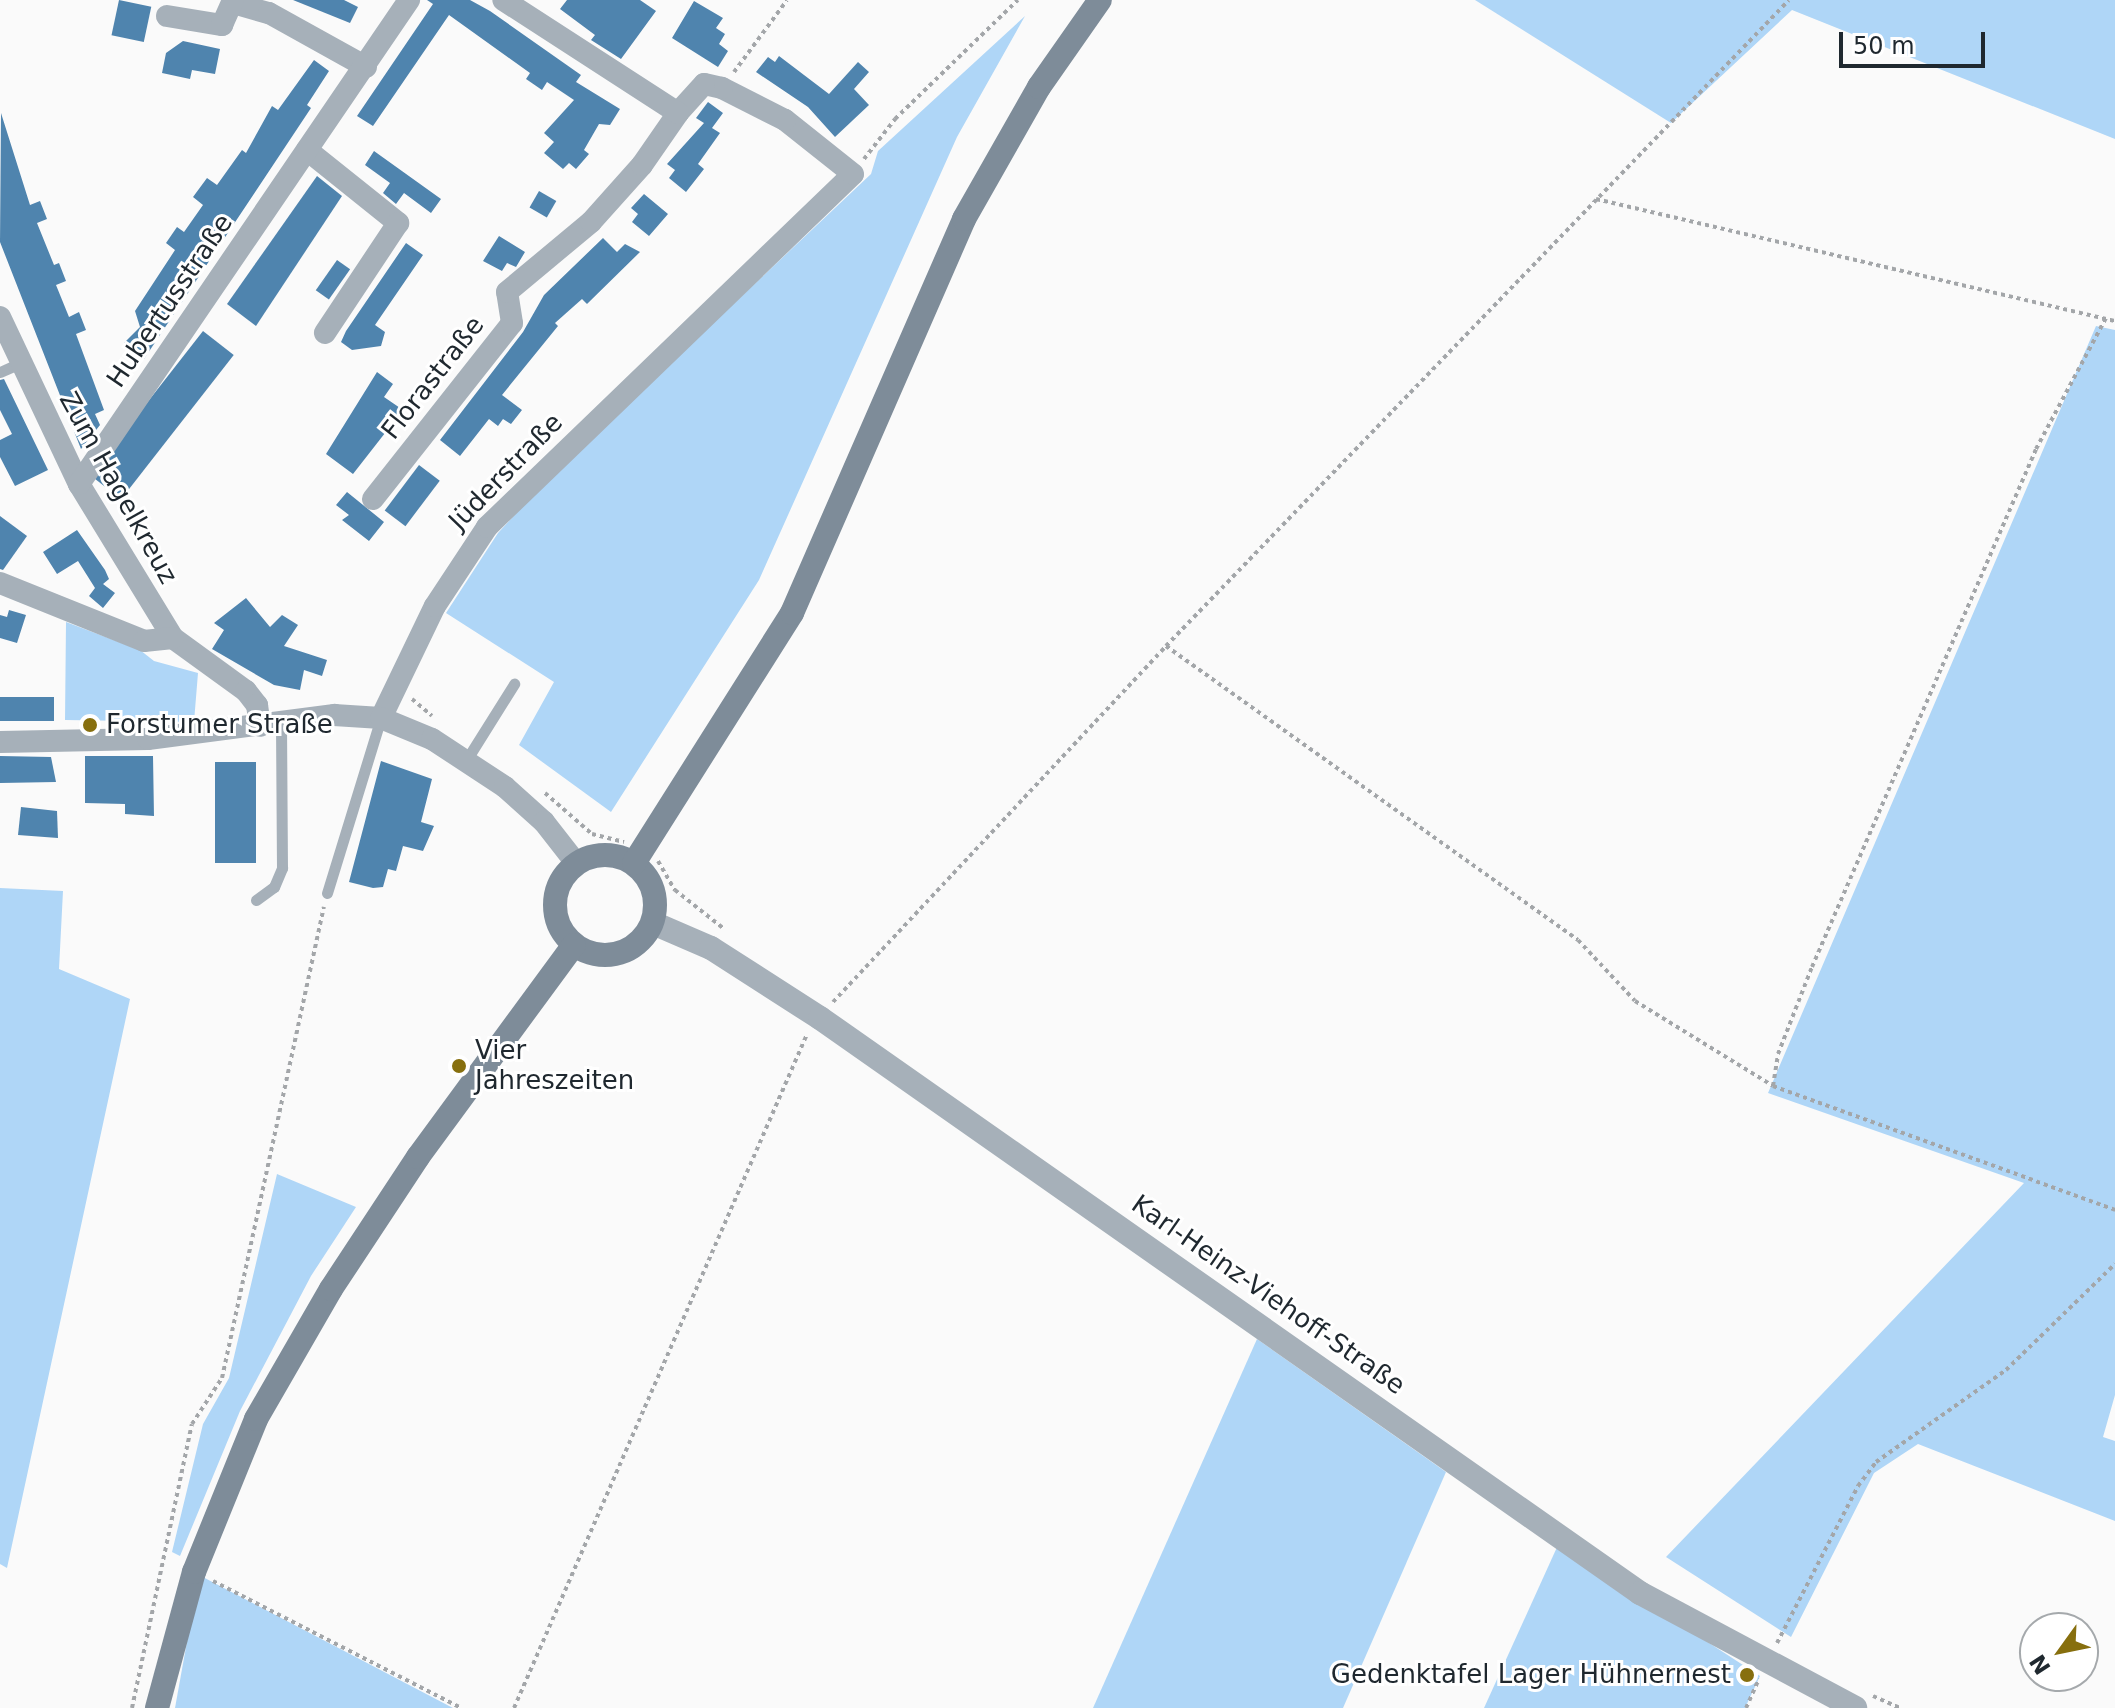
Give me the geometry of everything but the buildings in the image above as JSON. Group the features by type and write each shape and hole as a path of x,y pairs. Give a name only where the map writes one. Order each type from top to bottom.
{"main road":[{"path":"634,863 792,613 964,219 1039,87 1100,0"},
{"path":"605,854 634,863 654,890 653,923 645,937 619,954 587,953 574,945 563,933 554,903 557,888 576,863 605,854"},
{"path":"157,1708 194,1572 256,1419 331,1289 418,1157 574,945"}],"street":[{"name":"Hubertusstraße","path":"79,484 409,0"},
{"path":"503,0 678,113 704,84 722,88 785,120 853,174"},
{"path":"167,16 222,25 233,2 269,13 366,67"},
{"name":"Florastraße","path":"373,499 512,323 507,292 591,222 642,165 678,113"},
{"path":"307,150 398,223 325,333"},
{"name":"Jüderstraße","path":"381,718 435,606 487,527 853,174"},
{"name":"Zum Hagelkreuz","path":"0,317 9,368 173,638"},
{"path":"0,583 144,641 173,638 246,691 270,724"},
{"path":"0,742 148,739 334,715 381,718 467,759 544,822 576,863"},
{"name":"Karl-Heinz-Viehoff-Straße","path":"653,923 711,948 820,1018 1640,1593 1770,1658 1855,1708"}],"lane":[{"path":"467,759 514,684"},
{"name":"Jüderstraße","path":"327,893 381,718"},
{"path":"256,900 274,887 282,868 270,724"}],"path":[{"path":"722,88 787,0"},
{"path":"853,174 895,119 1018,0"},
{"path":"514,1708 802,1040 1166,646 1789,0"},
{"path":"1596,199 2115,321"},
{"path":"1773,1086 1778,1054 1812,967 2036,449 2106,318"},
{"path":"1166,646 1578,940 1635,1001 1773,1086 2115,1210"},
{"path":"592,834 610,839"},
{"path":"132,1708 192,1424 222,1378 327,893"},
{"path":"1746,1708 1858,1486 1876,1462 2006,1370 2115,1264"},
{"path":"194,1572 461,1708"}],"shaded area":[{"path":"1475,0 2115,0 2115,139 1792,10 1671,123"},
{"path":"1025,16 957,137 759,580 611,812 519,745 554,682 446,613 498,533 547,480 871,174 878,151"},
{"path":"2096,326 2115,330 2115,1395 2103,1437 2115,1441 2115,1521 1918,1444 1874,1473 1791,1637 1666,1557 2024,1183 1768,1093"},
{"path":"66,622 140,650 154,661 198,673 194,722 65,720"},
{"path":"0,888 63,891 59,969 130,999 7,1568 0,1564"},
{"path":"277,1174 356,1207 311,1276 240,1411 180,1556 172,1552 203,1424 229,1378"},
{"path":"1257,1339 1446,1472 1343,1708 1093,1708"},
{"path":"1558,1545 1760,1676 1745,1708 1484,1708"},
{"path":"199,1575 453,1708 175,1708"}],"place":[{"name":"Forstumer Straße","path":"90,725"},
{"name":"Vier Jahreszeiten","path":"459,1066"},
{"name":"Gedenktafel Lager Hühnernest","path":"1747,1675"}]}
